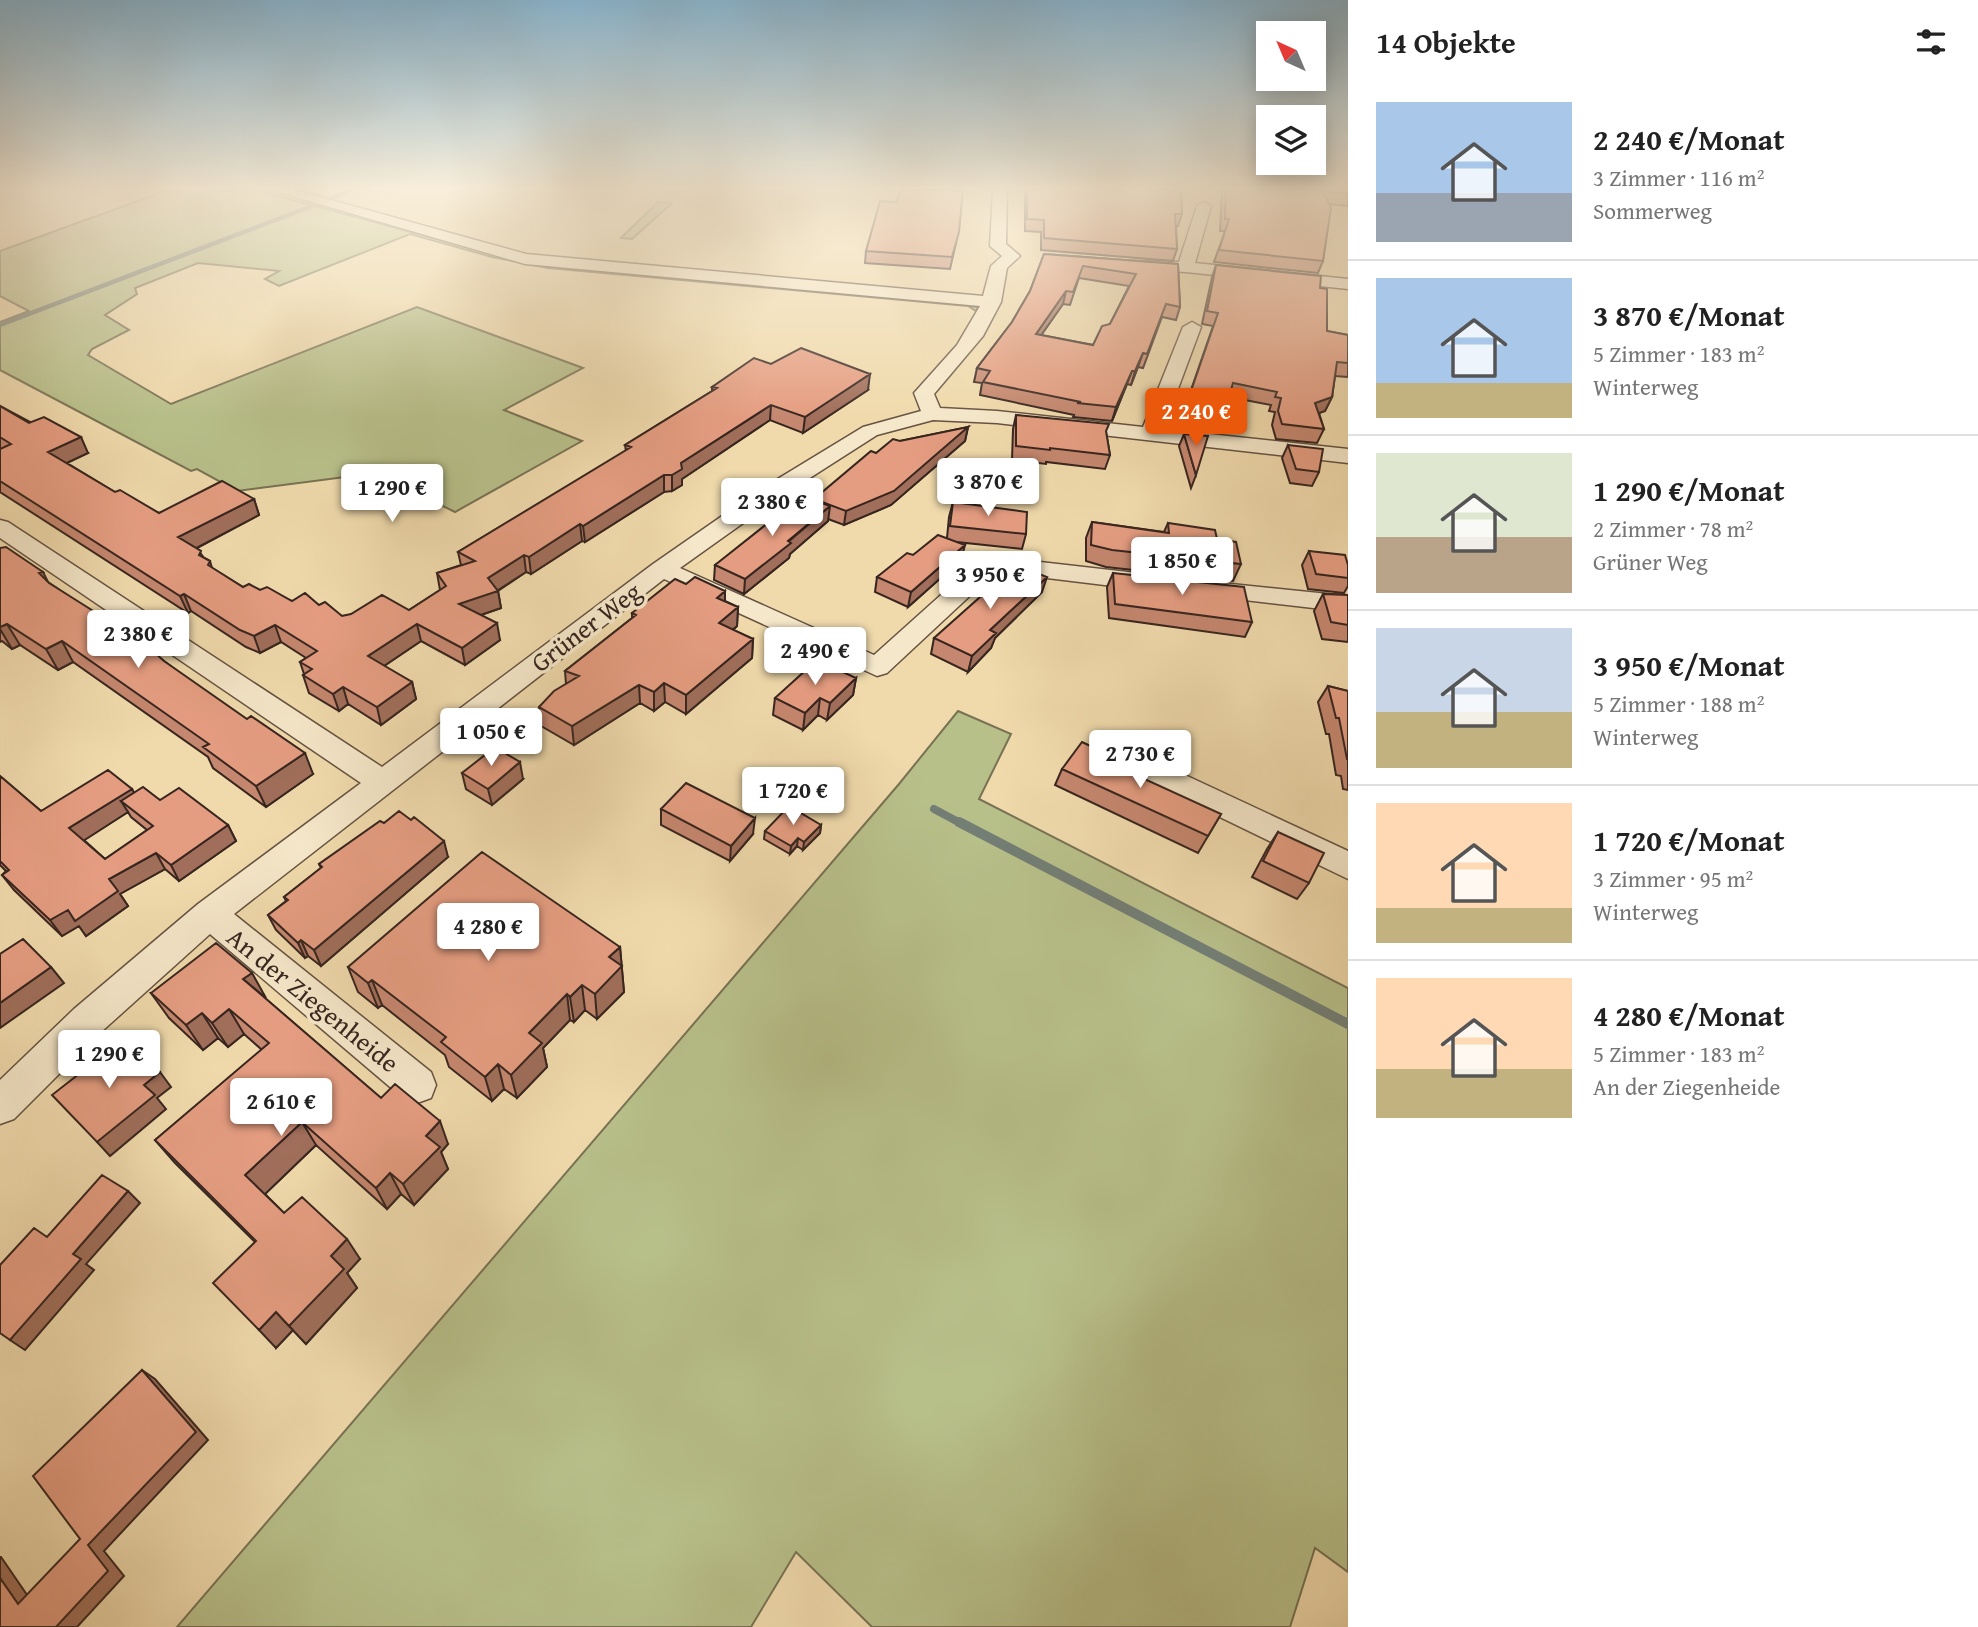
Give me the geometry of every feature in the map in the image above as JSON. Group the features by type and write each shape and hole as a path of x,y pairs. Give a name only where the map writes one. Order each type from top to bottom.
{"street":[{"path":"599,266 992,302"},
{"path":"932,414 924,393 981,328 992,302 999,266"},
{"path":"1128,266 1168,269 1186,267 1348,285"},
{"path":"1151,434 1192,327"},
{"name":"Grüner Weg","path":"0,1106 87,1021 210,915 662,569 769,494 870,431 932,414 997,417 1348,456"},
{"path":"0,527 382,782"},
{"path":"662,569 877,667 980,573 1005,565 1348,604"},
{"path":"1142,766 1348,866"},
{"name":"An der Ziegenheide","path":"210,915 417,1085"}],"green space":[{"path":"0,266 191,266 135,288 137,294 105,315 129,330 92,349 88,355 171,404 417,307 583,368 504,410 582,441 455,512 376,473 237,491 197,469 191,471 0,370 0,322 29,311 0,296"},
{"path":"228,266 330,266 279,286 265,279 279,271"},
{"path":"537,266 597,266 978,307 976,311 968,306"},
{"path":"958,711 1011,734 979,799 1348,988 1348,1572 1315,1548 1290,1627 872,1627 796,1552 751,1627 177,1627 899,784"}],"building":[{"path":"1039,266 1178,266 1180,307 1166,304 1147,354 1143,353 1135,371 1132,371 1116,407 1077,403 1081,402 983,382 990,371 977,368 1012,322 1030,291","holes":["1083,266 1136,274 1110,324 1102,326 1093,345 1036,334 1066,291 1073,292"]},
{"path":"1216,266 1321,276 1320,288 1327,289 1327,331 1348,335 1348,363 1337,362 1332,397 1315,403 1324,429 1282,424 1278,411 1281,398 1275,397 1277,392 1233,383 1229,397 1222,396 1214,417 1183,414 1218,313 1207,311"},
{"path":"801,348 870,374 805,417 771,405 681,463 682,469 672,475 664,475 583,526 580,524 529,557 524,555 488,578 498,591 459,604 497,623 462,648 417,624 368,656 412,682 377,707 343,687 333,694 303,675 312,669 300,662 317,651 275,625 254,636 240,630 184,594 180,596 0,481 0,449 11,444 0,437 0,406 29,423 44,417 81,437 48,452 115,492 120,490 159,513 222,481 254,499 178,537 201,551 199,555 210,561 208,565 243,587 249,584 260,590 267,587 292,601 305,593 319,605 325,602 342,616 351,614 382,595 409,610 446,586 437,573 475,561 458,552 631,447 625,445 717,388 712,387 754,358 771,364"},
{"path":"1016,415 1109,424 1106,431 1110,455 1016,446"},
{"path":"968,427 894,491 846,511 814,499 871,451 876,453 893,439 900,441"},
{"path":"1184,434 1208,436 1196,475"},
{"path":"1288,445 1323,449 1319,472 1296,469"},
{"path":"802,496 830,506 788,541 791,543 745,579 715,565"},
{"path":"953,502 1027,512 1026,534 950,526"},
{"path":"1092,522 1169,533 1168,523 1215,530 1217,539 1236,542 1241,564 1112,550 1091,545"},
{"path":"938,535 965,545 911,592 877,577 907,553 913,555"},
{"path":"6,547 43,572 39,573 49,583 144,643 164,661 247,719 251,716 305,753 256,786 203,747 209,744 62,641 46,649 7,624 0,627 0,548"},
{"path":"1309,551 1345,555 1348,578 1316,574"},
{"path":"1016,565 1047,577 990,630 996,633 972,656 934,638"},
{"path":"1113,573 1244,587 1252,622 1115,604"},
{"path":"695,577 725,591 717,598 738,607 719,623 753,639 686,695 664,683 654,692 639,685 572,726 539,707 554,691 579,676 565,671 636,615 632,613 675,579 686,584"},
{"path":"1323,594 1348,595 1348,625 1331,622"},
{"path":"817,660 856,678 830,703 820,698 805,713 775,698"},
{"path":"1328,686 1348,691 1348,759 1339,718 1336,718"},
{"path":"1082,742 1107,754 1103,760 1221,814 1208,836 1062,769"},
{"path":"495,747 520,762 488,789 462,773"},
{"path":"108,770 132,789 69,828 105,859 153,826 121,801 143,787 160,800 179,788 228,825 171,865 156,853 109,879 118,891 75,921 68,910 50,920 2,875 9,870 0,861 0,776 41,811"},
{"path":"686,783 755,818 731,846 661,809"},
{"path":"789,806 821,825 804,842 798,838 791,846 765,831"},
{"path":"399,811 411,820 414,817 444,841 314,950 301,940 298,943 268,915 288,900 284,897 322,867 319,864 380,821 384,823"},
{"path":"1278,832 1324,853 1309,883 1263,861"},
{"path":"482,852 620,947 609,957 622,966 595,994 582,985 570,997 567,994 529,1033 542,1043 511,1075 498,1064 485,1077 441,1042 446,1037 372,980 368,983 348,967"},
{"path":"23,939 51,967 0,1003 0,954"},
{"path":"216,943 252,973 243,979 381,1098 395,1084 440,1121 426,1136 440,1147 403,1184 390,1173 376,1188 302,1122 245,1175 284,1213 302,1197 347,1239 331,1256 344,1269 289,1326 276,1312 259,1330 213,1283 256,1241 155,1140 269,1043 229,1009 212,1023 202,1013 186,1025 151,993"},
{"path":"125,1038 160,1072 144,1085 155,1095 97,1142 52,1095"},
{"path":"102,1175 128,1191 73,1254 81,1259 10,1340 0,1333 0,1265 34,1228 47,1237"},
{"path":"142,1370 196,1432 88,1545 108,1571 56,1627 0,1627 0,1578 18,1604 80,1539 33,1476"}],"waterway":[{"path":"0,325 155,266"},
{"path":"934,809 962,824"},
{"path":"959,822 1348,1024"}]}
